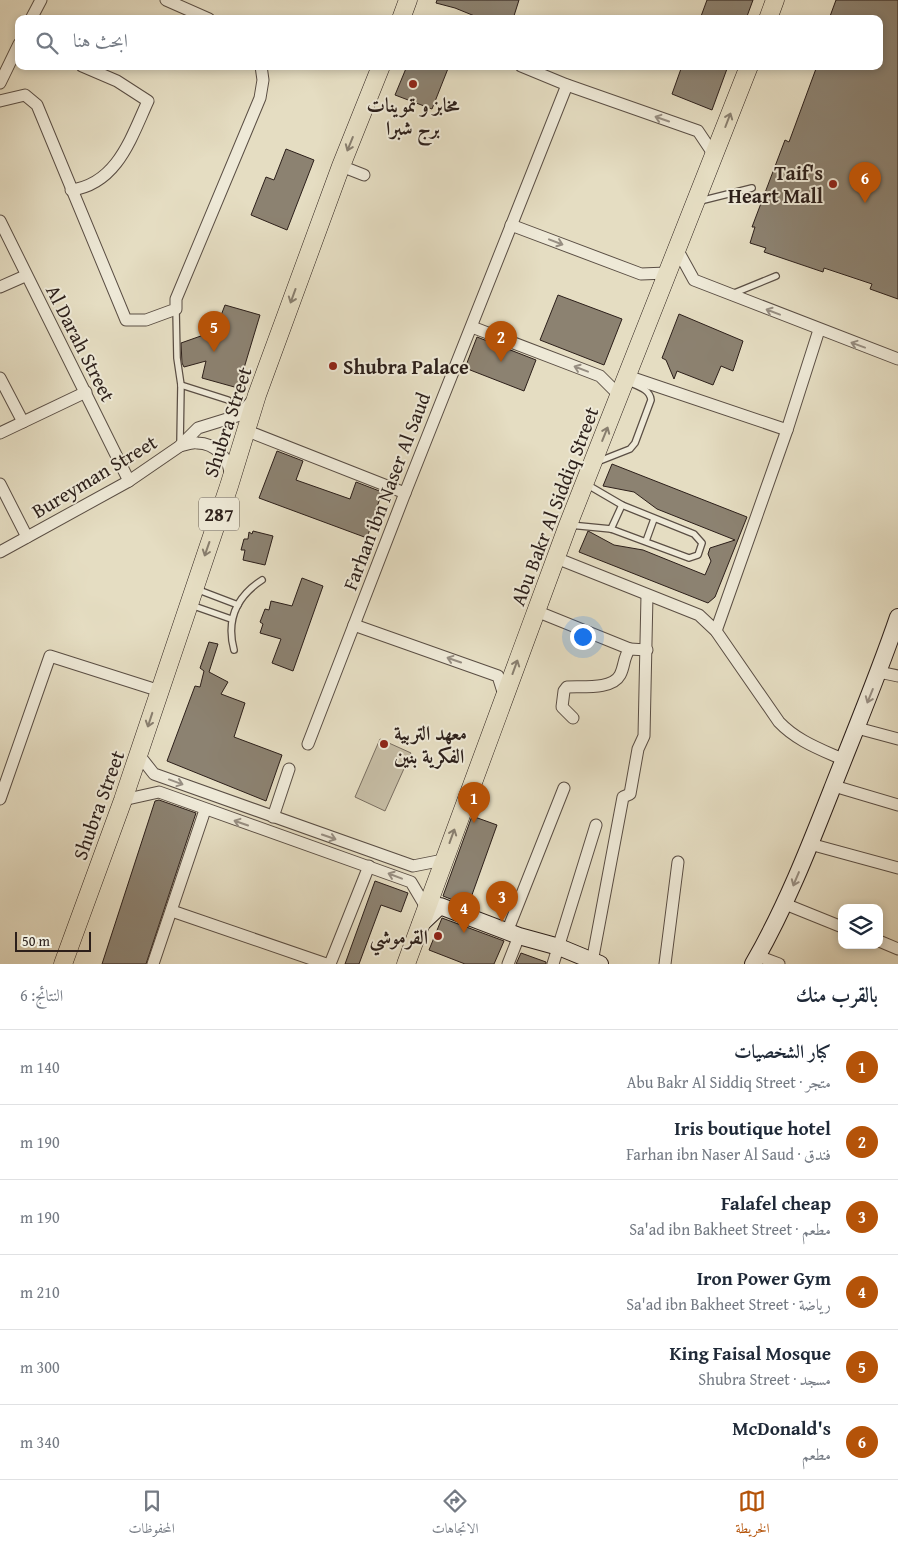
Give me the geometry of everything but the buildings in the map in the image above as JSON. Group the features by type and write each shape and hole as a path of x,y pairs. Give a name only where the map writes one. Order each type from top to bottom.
{"main road":[{"path":"403,15 408,0"},
{"path":"769,15 775,0"},
{"name":"Shubra Street","path":"63,964 139,755 229,486 257,395 341,166 379,70"},
{"name":"Abu Bakr Al Siddiq Street","path":"406,964 568,525 747,70"}],"street":[{"path":"33,15 42,0"},
{"path":"166,0 200,15"},
{"path":"0,83 15,52"},
{"path":"71,190 83,189 103,179 119,162 148,101 117,81 91,70"},
{"path":"0,100 25,95 37,105 126,320 146,320 176,309 176,299 260,98 264,80 262,70"},
{"path":"530,70 567,86 698,131 714,155"},
{"name":"Farhan ibn Naser Al Saud","path":"308,744 405,492 567,86"},
{"path":"341,166 364,175"},
{"path":"511,225 641,274 667,273"},
{"name":"Al Darah Street","path":"1,227 86,392 128,481"},
{"path":"677,249 694,280 729,296 898,359"},
{"path":"0,287 25,276"},
{"path":"472,327 624,384 787,430"},
{"path":"716,631 787,430 819,330"},
{"path":"0,378 4,393 23,422"},
{"path":"0,433 86,392"},
{"name":"Bureyman Street","path":"0,552 128,481 180,446 198,428 240,415 257,395"},
{"path":"246,430 405,492"},
{"path":"180,446 196,442 212,446 224,456 230,470 229,486"},
{"path":"0,484 27,537"},
{"path":"556,558 694,612 716,631 779,722 789,732 797,739 844,760"},
{"path":"123,800 159,792 412,882 424,917 440,906 513,934 559,947 596,963 622,796 630,794 638,749 644,736 647,595"},
{"path":"536,611 630,649 647,650"},
{"path":"779,964 756,960 785,904 810,844 879,672 898,617"},
{"path":"354,625 498,676 504,695"},
{"path":"574,718 562,707 564,691 567,688 605,685 613,681 620,676 626,654 630,649"},
{"path":"0,799 3,784 50,656 160,691"},
{"path":"879,672 898,676"},
{"path":"857,728 898,739"},
{"path":"139,755 154,774 273,818 413,866 443,860"},
{"path":"273,818 289,769"},
{"path":"834,786 898,805"},
{"path":"508,964 513,934 564,788"},
{"path":"153,964 206,810"},
{"path":"552,964 559,947 596,826"},
{"path":"810,844 898,868"},
{"path":"665,964 678,862"},
{"path":"330,964 369,866"},
{"path":"785,904 838,925"},
{"path":"172,911 326,964"},
{"path":"883,943 898,949"}],"lane":[{"path":"695,202 752,188"},
{"path":"729,296 776,276"},
{"path":"176,309 177,358 181,385 180,446"},
{"path":"593,464 630,449 635,443 651,400 647,391 624,384"},
{"path":"181,385 228,400"},
{"path":"568,525 611,529 689,558 698,555 702,543 699,537 622,505 585,484"},
{"path":"611,529 622,505"},
{"path":"646,541 654,519"},
{"path":"234,650 231,620 238,604 248,589 262,580"},
{"path":"194,588 238,604"},
{"path":"189,605 231,620"}],"shaded area":[{"path":"380,739 411,753 385,811 355,797"}],"place":[{"name":"مخابز و تموينات برج شبرا","path":"413,84"},
{"name":"Taif's Heart Mall","path":"833,184"},
{"name":"McDonald's","path":"865,203"},
{"name":"King Faisal Mosque","path":"214,352"},
{"name":"Iris boutique hotel","path":"501,362"},
{"name":"Shubra Palace","path":"333,366"},
{"name":"معهد التربية الفكرية بنين","path":"384,744"},
{"name":"كبار الشخصيات","path":"474,823"},
{"name":"Falafel cheap","path":"502,922"},
{"name":"Iron Power Gym","path":"464,933"},
{"name":"القرموشي","path":"438,936"}]}
